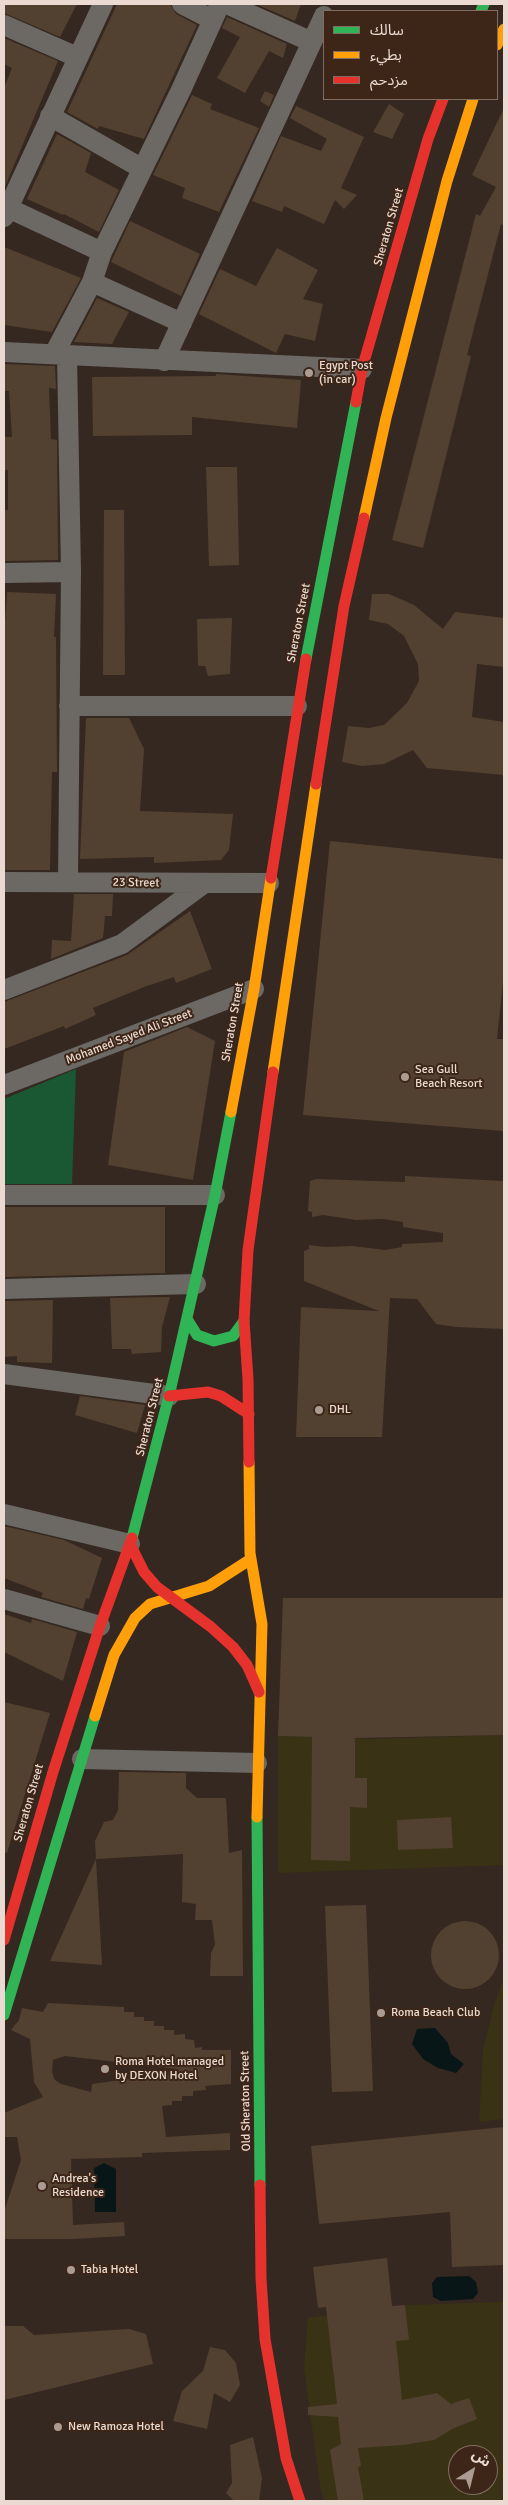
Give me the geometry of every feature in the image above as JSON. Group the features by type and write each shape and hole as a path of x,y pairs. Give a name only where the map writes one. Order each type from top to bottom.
{"street":[{"path":"102,252 6,213 103,4"},
{"path":"68,882 71,572 61,355 92,282 102,252 181,90 215,11 182,4"},
{"path":"228,4 312,42"},
{"path":"164,361 323,18"},
{"path":"4,25 77,57"},
{"path":"498,43 504,29"},
{"name":"Sheraton Street","path":"4,1940 53,1772 100,1626 130,1544 170,1396 186,1319 196,1284 254,989 297,706 362,369 426,148 443,100"},
{"path":"261,1696 262,1624 259,1596 251,1559 249,1414 244,1321 248,1250 292,937 344,606 386,418 447,182 473,100"},
{"path":"50,116 142,168"},
{"path":"92,282 182,323"},
{"path":"4,352 362,369"},
{"path":"4,573 71,572"},
{"path":"69,706 297,706"},
{"name":"23 Street","path":"4,882 202,885 269,883"},
{"path":"4,990 122,944 202,885"},
{"name":"Mohamed Sayed Ali Street","path":"4,1086 254,989"},
{"path":"4,1195 214,1195"},
{"path":"4,1289 196,1284"},
{"path":"186,1319 197,1335 214,1341 232,1336 244,1321"},
{"path":"4,1374 170,1396 208,1392 221,1396 249,1414"},
{"path":"4,1514 130,1544 144,1572 158,1587 211,1626 233,1647 247,1665 261,1696"},
{"path":"4,2015 114,1655 125,1634 135,1618 150,1604 171,1596 209,1586 251,1559"},
{"path":"4,1599 100,1626"},
{"name":"Old Sheraton Street","path":"261,1696 257,1763 261,2278 265,2339 274,2399 286,2458 300,2501"},
{"path":"82,1759 257,1763"}],"green space":[{"path":"76,1069 72,1184 4,1184 4,1099"}],"sand":[{"path":"504,1735 504,1865 278,1873 278,1736 374,1739"},
{"path":"504,1978 504,2119 479,2122 483,2050 495,2002"},
{"path":"504,2302 504,2500 324,2501 320,2486 304,2368 308,2318 405,2305"}],"shaded area":[{"path":"435,2028 448,2043 451,2054 464,2064 456,2073 438,2068 423,2059 412,2044 417,2029"},
{"path":"104,2163 116,2169 116,2212 95,2212 94,2168"},
{"path":"469,2276 476,2282 478,2293 473,2299 441,2301 433,2297 432,2283 437,2277"}],"building":[{"path":"4,4 77,4 60,37 4,13"},
{"path":"117,4 170,4 176,14 197,25 144,139 99,126 98,129 67,112"},
{"path":"256,4 301,4 295,21"},
{"path":"227,17 287,44 283,58 269,51 245,93 217,78 240,37 222,28"},
{"path":"4,38 58,61 4,189 4,88 12,68 4,64"},
{"path":"265,91 274,95 269,107 260,101"},
{"path":"192,95 212,104 210,109 259,128 219,212 182,198 185,188 153,175"},
{"path":"389,104 404,114 392,139 373,132"},
{"path":"296,106 364,137 341,188 357,195 344,209 335,200 324,224 284,206 282,212 252,201 281,136 321,151 327,139 290,118"},
{"path":"504,108 504,226 501,224 467,355 471,356 423,548 392,540 476,214 480,216 496,187 472,175"},
{"path":"57,134 91,153 85,172 119,190 99,232 64,214 27,199"},
{"path":"130,221 200,254 181,296 111,262"},
{"path":"4,247 81,278 52,332 4,325"},
{"path":"277,248 318,270 303,299 323,304 315,341 285,334 276,353 199,314 220,269 256,286"},
{"path":"97,298 129,312 112,344 74,342"},
{"path":"4,364 55,366 56,389 49,388 51,439 57,440 58,560 4,561 4,510 8,510 8,470 4,470 5,437 12,437 9,391 4,391"},
{"path":"216,374 301,380 297,428 192,417 192,435 93,436 92,377 216,376"},
{"path":"206,467 237,467 239,565 209,566"},
{"path":"104,510 124,510 125,675 103,675"},
{"path":"7,592 56,594 54,637 56,637 57,772 52,772 50,870 4,870 4,637"},
{"path":"372,594 389,594 414,605 443,629 455,612 504,618 504,667 477,664 472,717 504,722 504,775 427,768 413,750 384,764 362,766 342,762 348,726 369,728 384,725 407,703 419,681 418,664 404,636 388,624 369,620"},
{"path":"232,618 230,674 208,676 205,666 198,666 197,619"},
{"path":"86,718 129,718 144,749 140,811 233,814 229,850 221,860 154,863 154,857 80,859"},
{"path":"330,841 504,859 504,972 497,1039 504,1039 503,1131 303,1115"},
{"path":"74,894 113,894 112,916 105,916 103,938 51,959 52,940 71,941"},
{"path":"190,911 212,969 176,983 174,977 144,987 93,1008 96,1015 65,1029 64,1026 4,1049 4,1002 127,955"},
{"path":"187,1027 215,1041 193,1180 108,1165 124,1052"},
{"path":"405,1176 504,1181 504,1329 456,1327 436,1324 417,1299 390,1298 382,1437 296,1437 301,1307 379,1311 304,1281 304,1251 309,1249 309,1245 325,1247 353,1246 385,1250 402,1247 402,1244 443,1242 443,1233 403,1227 403,1222 383,1219 356,1220 323,1215 312,1217 312,1212 308,1211 310,1181 316,1179 405,1182"},
{"path":"4,1207 165,1207 165,1273 4,1277"},
{"path":"170,1297 162,1327 161,1352 132,1354 131,1349 112,1349 110,1298"},
{"path":"53,1300 52,1363 17,1362 17,1356 4,1357 4,1301"},
{"path":"80,1396 145,1405 137,1433 75,1415"},
{"path":"4,1526 64,1540 102,1558 89,1599 86,1598 83,1609 41,1597 43,1593 4,1578"},
{"path":"283,1598 504,1598 504,1735 355,1738 355,1778 367,1778 367,1808 350,1807 350,1861 311,1860 312,1737 278,1736"},
{"path":"4,1614 31,1623 32,1619 77,1632 63,1681 4,1652"},
{"path":"4,1702 50,1713 7,1853 4,1852"},
{"path":"119,1772 186,1773 186,1788 197,1798 226,1798 229,1853 242,1850 243,1976 210,1976 211,1953 215,1945 212,1920 195,1920 196,1904 182,1902 183,1854 96,1859 95,1841 104,1822 113,1820 118,1810"},
{"path":"451,1817 453,1848 398,1850 397,1820"},
{"path":"96,1859 102,1965 50,1961"},
{"path":"366,1905 373,2091 332,2092 325,1906"},
{"path":"458,1921 472,1921 484,1926 494,1936 499,1948 499,1962 494,1974 484,1984 472,1989 458,1989 446,1984 436,1974 431,1962 431,1948 436,1936 446,1926"},
{"path":"48,2003 124,2007 124,2012 134,2012 134,2017 144,2017 144,2021 154,2021 154,2026 164,2026 164,2030 174,2030 174,2035 185,2034 185,2039 194,2040 195,2048 202,2047 202,2050 231,2050 231,2084 205,2086 206,2090 193,2091 193,2096 182,2096 182,2101 172,2101 172,2105 162,2106 166,2137 230,2133 230,2150 142,2153 142,2157 71,2159 73,2225 124,2222 125,2236 73,2239 4,2239 4,2212 21,2160 17,2137 4,2137 4,2113 43,2097 34,2082 30,2039 11,2030 19,2020 22,2008 43,2012","holes":["65,2056 178,2069 178,2072 92,2084 91,2092 61,2084 54,2079 52,2071 53,2060"]},
{"path":"504,2127 504,2265 452,2267 450,2212 319,2224 311,2146"},
{"path":"387,2258 392,2306 405,2305 409,2340 396,2341 402,2400 437,2393 451,2404 469,2398 477,2419 452,2429 434,2440 403,2445 358,2448 361,2466 358,2467 364,2501 338,2501 330,2450 341,2444 338,2417 308,2415 308,2407 337,2404 326,2307 318,2308 313,2267"},
{"path":"4,2326 23,2326 34,2335 129,2329 146,2334 153,2364 4,2400"},
{"path":"210,2347 225,2350 236,2363 240,2385 230,2402 214,2393 207,2429 173,2421 182,2391 203,2371"},
{"path":"253,2437 262,2478 259,2501 234,2501 226,2493 232,2483 230,2445"}],"traffic: fast":[{"path":"481,10 484,4"},
{"path":"306,659 356,402"},
{"path":"132,1538 169,1396 215,1195 231,1112"},
{"path":"187,1319 197,1335 214,1341 233,1336 244,1321"},
{"path":"4,2015 95,1716"},
{"path":"257,1817 260,2185"}],"traffic: slow":[{"path":"498,43 504,29"},
{"path":"364,518 386,418 447,181 473,100"},
{"path":"273,1072 316,784"},
{"path":"231,1112 254,989 271,878"},
{"path":"249,1462 250,1553 262,1624 257,1817"},
{"path":"95,1716 114,1655 135,1618 150,1604 209,1586 251,1559"}],"traffic: jam":[{"path":"356,402 362,369 428,139 443,100"},
{"path":"316,784 344,606 364,518"},
{"path":"271,878 306,659"},
{"path":"249,1462 248,1379 244,1321 248,1250 273,1072"},
{"path":"169,1396 208,1392 221,1396 249,1414"},
{"path":"4,1940 53,1772 100,1626 132,1538"},
{"path":"130,1544 144,1572 157,1587 211,1627 233,1647 247,1665 259,1692"},
{"path":"260,2185 261,2278 265,2339 286,2458 300,2501"}],"place":[{"name":"Egypt Post (in car)","path":"309,373"},
{"name":"Sea Gull Beach Resort","path":"405,1077"},
{"name":"DHL","path":"319,1410"},
{"name":"Roma Beach Club","path":"381,2013"},
{"name":"Roma Hotel managed by DEXON Hotel","path":"105,2069"},
{"name":"Andrea's Residence","path":"42,2186"},
{"name":"Tabia Hotel","path":"71,2270"},
{"name":"New Ramoza Hotel","path":"58,2427"}]}
